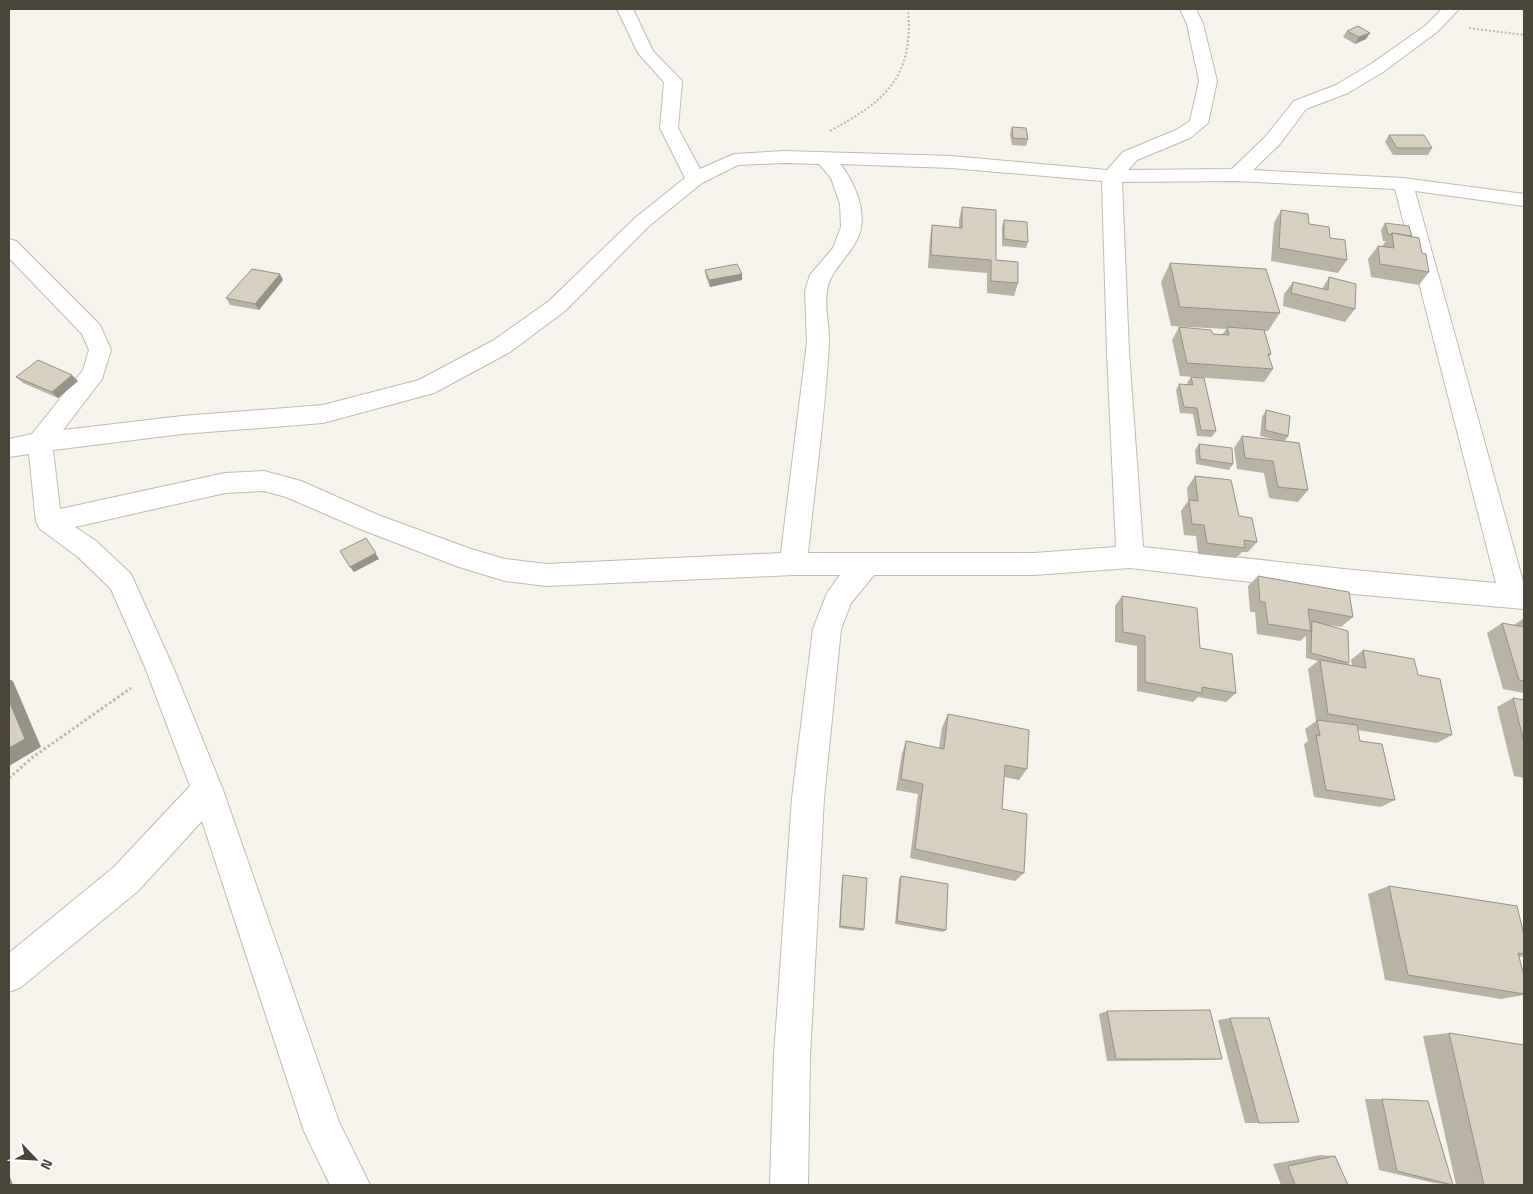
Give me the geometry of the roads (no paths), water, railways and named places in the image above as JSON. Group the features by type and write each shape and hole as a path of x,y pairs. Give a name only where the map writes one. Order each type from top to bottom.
{"street":[{"path":"625,9 646,53 673,81 669,128 695,179"},
{"path":"1130,557 1118,352 1112,176 1130,156 1183,134 1199,123 1208,81 1195,24 1188,9"},
{"path":"1237,175 1273,140 1300,105 1342,89 1377,68 1431,29 1451,9"},
{"path":"9,448 40,442 182,425 323,414 426,386 502,346 557,306 642,222 695,179 734,160 784,157 951,162 1112,176 1237,175 1403,184 1524,200"},
{"path":"793,564 818,342 816,291 821,275 842,250 851,228 850,204 840,178 824,159"},
{"path":"49,522 225,483 264,481 292,488 369,522 468,559 505,570 546,576 793,564 866,566 1034,564 1130,557 1353,582 1519,596 1403,184"},
{"path":"9,246 92,330 100,350 94,373 40,442 49,522 87,550 121,582 159,667 207,790 323,1131 351,1185"},
{"path":"789,1185 792,1056 808,798 827,629 832,609 842,591 866,566"},
{"path":"9,976 126,879 173,830 207,790"}]}
